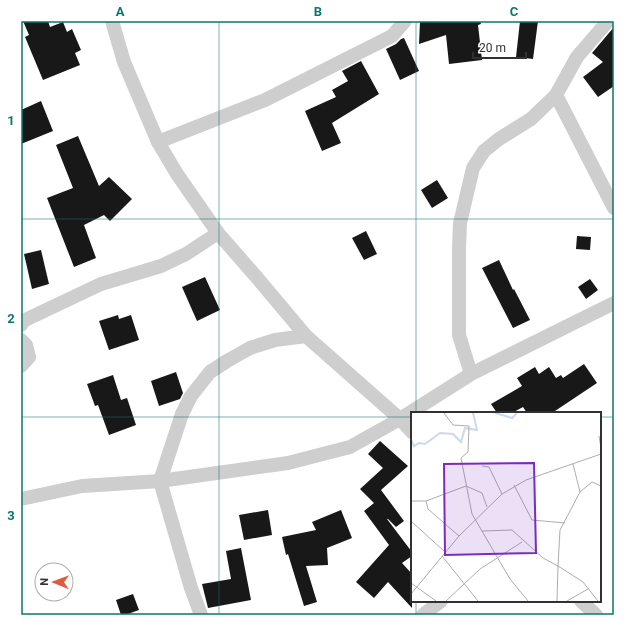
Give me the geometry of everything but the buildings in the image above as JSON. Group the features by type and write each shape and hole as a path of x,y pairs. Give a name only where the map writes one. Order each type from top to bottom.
{"street":[{"path":"112,21 124,62 158,142 177,174 218,233 306,336 400,419 411,431"},
{"path":"158,142 265,100 392,36 405,21"},
{"path":"472,374 459,335 459,249 460,223 473,168 484,151 499,139 531,119 556,95 578,57 608,21"},
{"path":"556,95 614,208"},
{"path":"21,325 23,321 101,284 161,266 186,254 218,233"},
{"path":"411,412 472,374 614,303"},
{"path":"201,615 191,588 160,481 182,414 191,396 210,372 227,361 250,348 276,340 306,336"},
{"path":"21,340 26,345 29,357 21,366"},
{"path":"21,499 82,486 160,481 288,463 350,446 411,412"},
{"path":"423,615 440,602"},
{"path":"582,602 596,615"}]}
